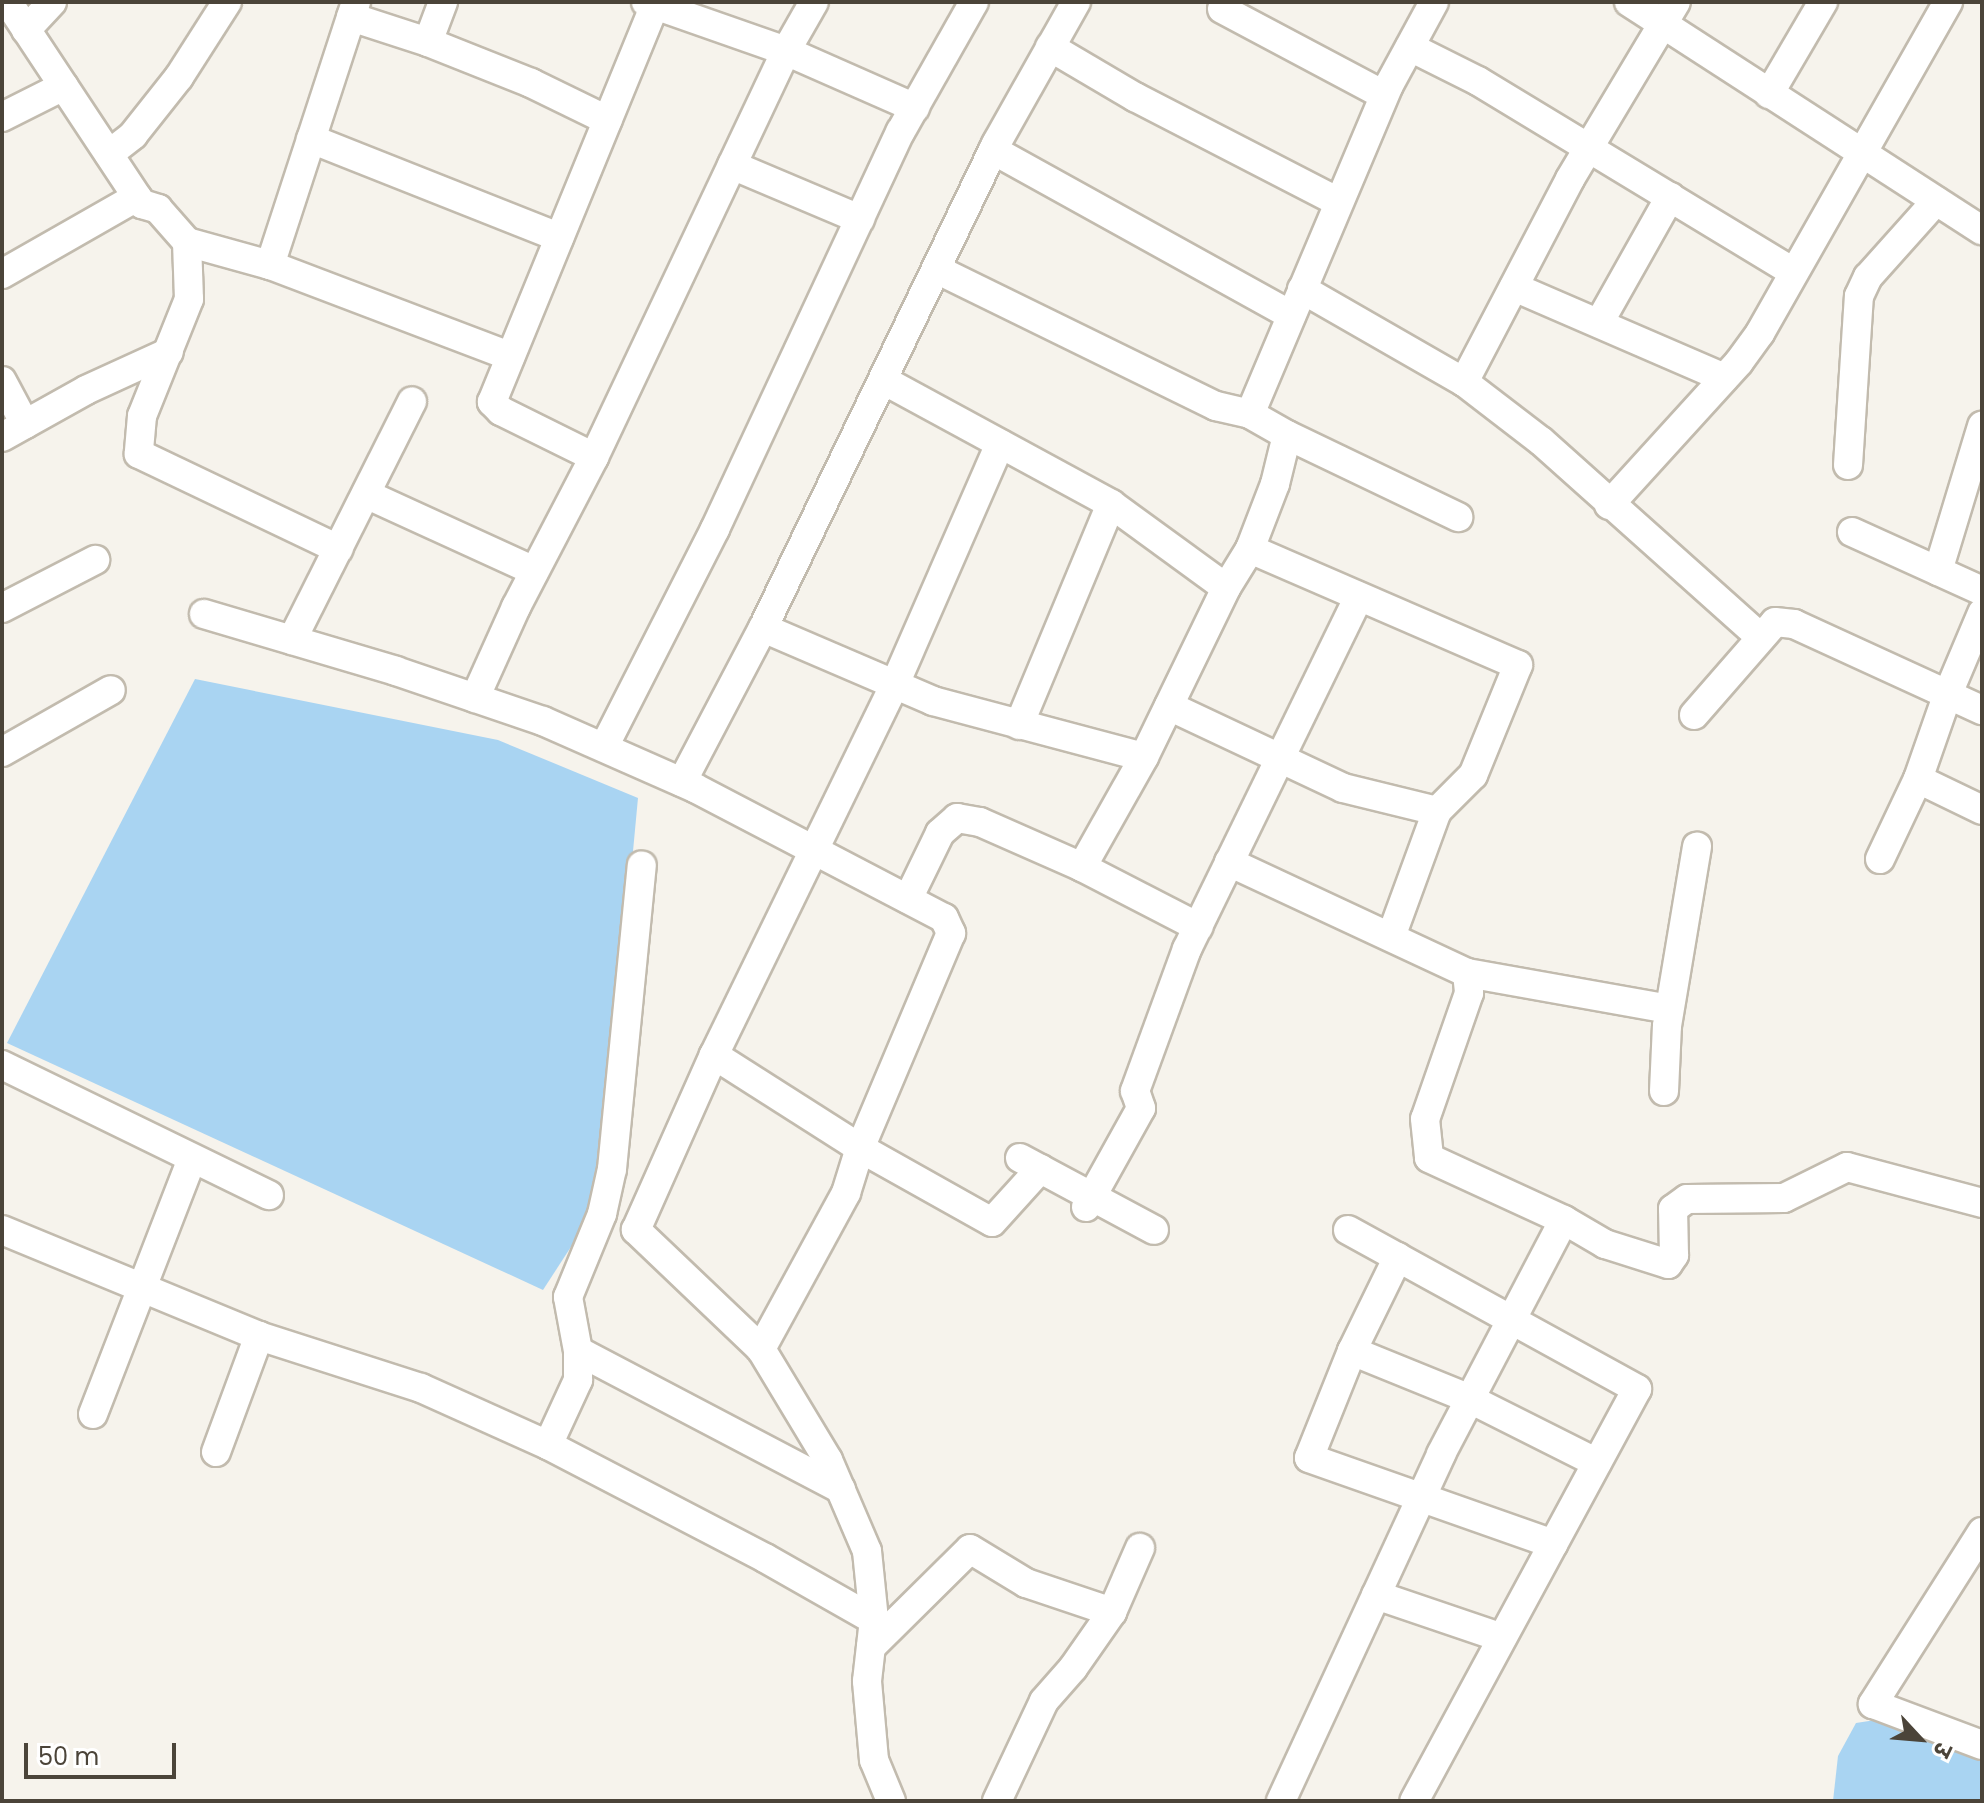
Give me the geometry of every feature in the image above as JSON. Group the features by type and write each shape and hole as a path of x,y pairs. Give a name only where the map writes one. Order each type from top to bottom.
{"street":[{"path":"8,2 142,204 158,209 187,242 270,265 510,356"},
{"path":"26,30 52,2"},
{"path":"109,154 133,135 179,77 227,2"},
{"path":"428,42 443,2"},
{"path":"475,698 534,571 594,457 786,51 814,2"},
{"path":"604,747 715,529 915,108 974,2"},
{"path":"682,782 763,628 993,150 1076,2"},
{"path":"1250,414 1384,95 1434,2"},
{"path":"1629,2 1670,13 1769,94 1981,227"},
{"path":"1769,94 1823,2"},
{"path":"1609,505 1724,378 1760,333 1948,2"},
{"path":"594,457 501,411 492,402 653,3 786,51 915,108"},
{"path":"1222,9 1384,95"},
{"path":"270,265 353,10 531,83 607,120"},
{"path":"1464,382 1589,149 1670,13"},
{"path":"1050,47 1135,97 1338,202"},
{"path":"1410,47 1478,81 1794,272"},
{"path":"2,117 64,86"},
{"path":"311,139 559,237"},
{"path":"993,150 1291,315"},
{"path":"732,165 860,219"},
{"path":"2,274 137,197"},
{"path":"1599,323 1670,197"},
{"path":"1848,465 1859,296 1868,277 1936,201"},
{"path":"187,242 189,299 142,416 139,454 338,549"},
{"path":"936,269 1216,406 1250,414 1458,517"},
{"path":"1514,287 1724,378"},
{"path":"1302,289 1464,382 1541,441 1761,638"},
{"path":"2,381 13,431 86,390 169,352"},
{"path":"883,380 1111,504 1226,588"},
{"path":"292,640 412,401"},
{"path":"1938,571 1982,426"},
{"path":"1082,867 1144,757 1226,588 1250,549 1275,484 1287,435"},
{"path":"891,1801 874,1760 867,1681 873,1634 867,1551 841,1489 828,1460 761,1349 636,1230 714,1055 895,684 1000,444"},
{"path":"366,494 534,571"},
{"path":"1019,725 1111,504"},
{"path":"1852,532 1982,591"},
{"path":"1250,549 1518,665 1473,775 1437,811 1391,937"},
{"path":"2,608 95,560"},
{"path":"1089,1202 1141,1108 1135,1091 1198,927 1359,597"},
{"path":"1880,859 1918,779 1947,696 1982,613"},
{"path":"204,614 543,721 682,782 944,918 951,933 860,1148 846,1193 761,1349"},
{"path":"1694,715 1775,622 1794,624 1982,710"},
{"path":"763,628 933,701 1144,757"},
{"path":"2,752 111,690"},
{"path":"1169,706 1343,788 1437,811"},
{"path":"1918,779 1982,810"},
{"path":"908,899 940,833 957,818 980,822 1082,867 1198,927"},
{"path":"1664,1091 1669,1009 1697,846"},
{"path":"1229,862 1467,973 1669,1009"},
{"path":"548,1445 578,1380 578,1351 568,1297 602,1214 612,1169 642,865"},
{"path":"1467,973 1469,993 1425,1119 1429,1158 1564,1220 1605,1244 1668,1264 1674,1255 1673,1209 1687,1199 1784,1198 1847,1167 1982,1203"},
{"path":"714,1055 860,1148 992,1222 1030,1164 1089,1202 1154,1230"},
{"path":"2,1065 269,1195"},
{"path":"93,1414 192,1159"},
{"path":"1281,1801 1421,1498 1564,1220"},
{"path":"2,1230 259,1336 421,1388 548,1445 738,1544 873,1634"},
{"path":"1348,1230 1637,1389 1414,1801"},
{"path":"1398,1257 1352,1351 1309,1458 1553,1544"},
{"path":"216,1452 259,1336"},
{"path":"578,1351 841,1489"},
{"path":"1352,1351 1470,1399 1597,1463"},
{"path":"1982,1532 1873,1704 1982,1745"},
{"path":"997,1801 1044,1701 1073,1668 1112,1612 1140,1548"},
{"path":"873,1634 970,1549 1026,1583 1112,1612"},
{"path":"1376,1595 1502,1638"}],"water":[{"path":"195,679 498,740 638,798 609,1107 589,1219 543,1290 7,1043"},
{"path":"1908,1715 1982,1736 1982,1801 1833,1801 1838,1756 1856,1723"}]}
